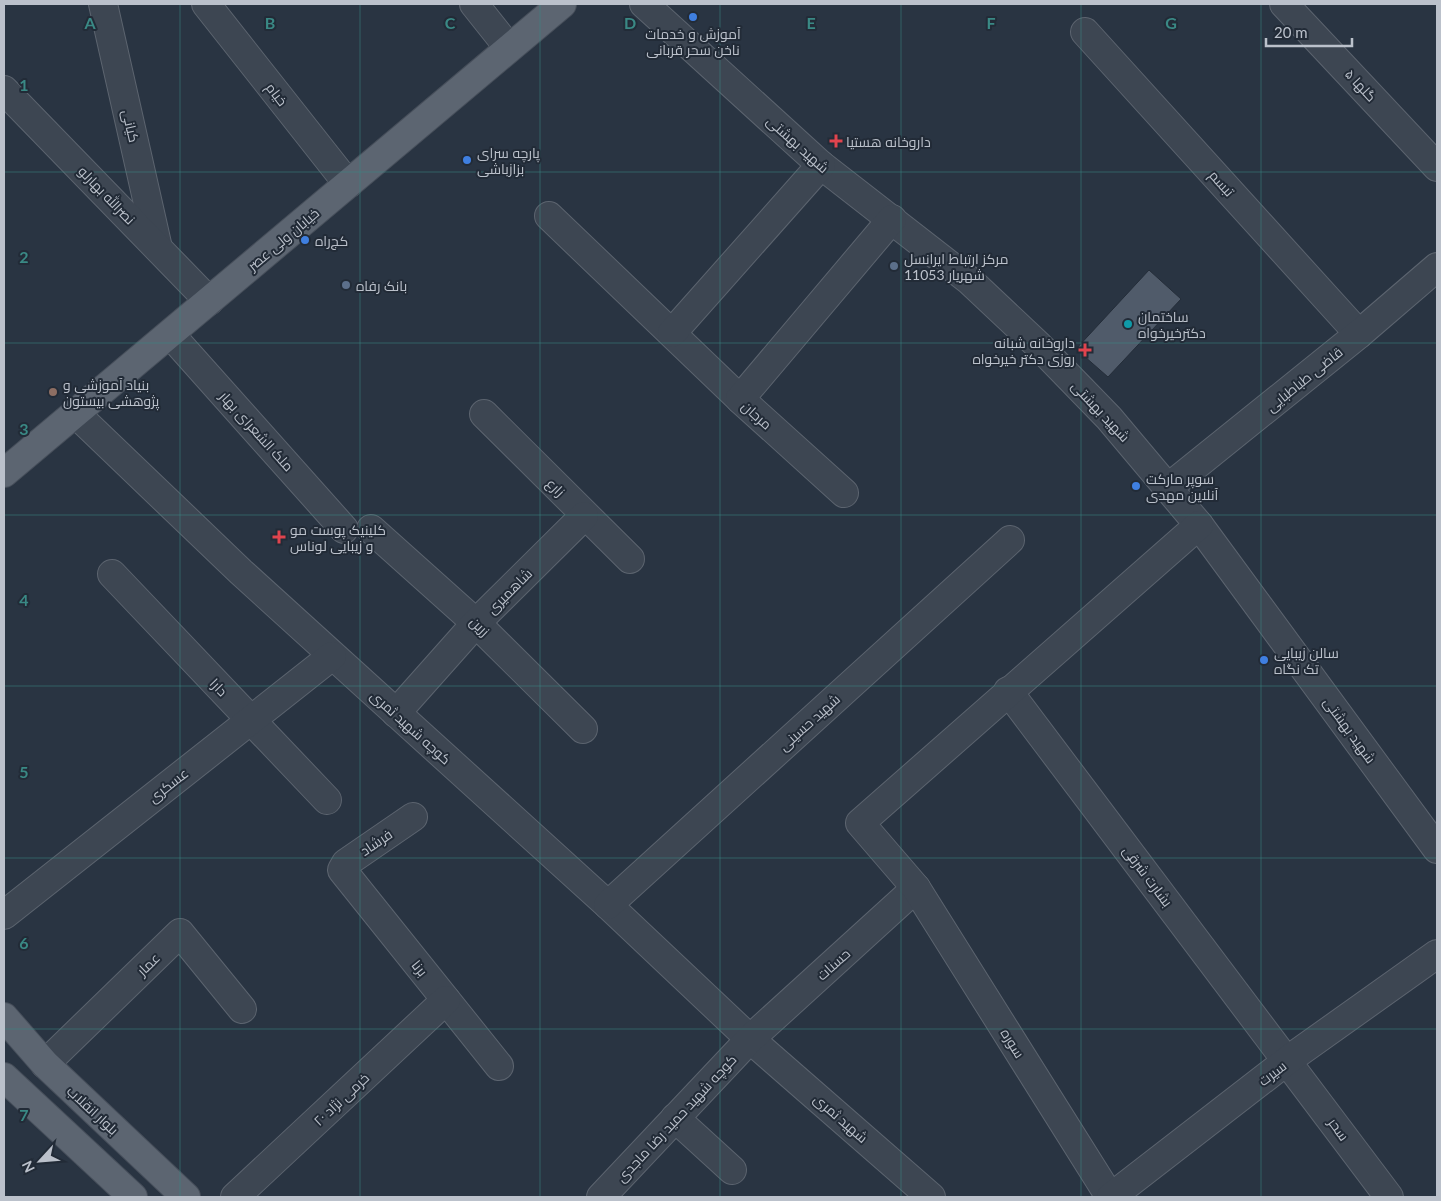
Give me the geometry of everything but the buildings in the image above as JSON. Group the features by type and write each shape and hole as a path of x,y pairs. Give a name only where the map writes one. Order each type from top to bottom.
{"main road":[{"name":"خیابان ولی عصر","path":"4,473 562,4"},
{"name":"بلوار انقلاب","path":"4,1017 45,1064 186,1197"},
{"path":"4,1077 133,1197"}],"street":[{"name":"کیانی","path":"103,4 158,248"},
{"name":"خیام","path":"206,4 348,184"},
{"path":"474,4 509,48"},
{"name":"شهید بهشتی","path":"644,4 821,166 970,281 1039,346 1109,418 1199,525 1437,850"},
{"name":"گلها ۵","path":"1284,4 1437,167"},
{"name":"تبسم","path":"1084,32 1359,334"},
{"name":"نصرالله بهارلو","path":"4,90 209,301"},
{"path":"550,216 672,333 821,166"},
{"path":"740,399 892,219"},
{"name":"قاضی طباطبایی","path":"1169,488 1359,334 1437,267"},
{"name":"مرجان","path":"672,333 740,399 844,493"},
{"name":"ملک الشعرای بهار","path":"170,334 344,529"},
{"name":"کوچه شهید ثمری","path":"75,413 332,656 608,904 750,1039"},
{"name":"زارع","path":"484,414 584,516 630,559"},
{"name":"شاهمیری","path":"396,713 476,623 584,516"},
{"path":"1008,691 1199,525"},
{"name":"زرین","path":"371,528 476,623 583,730"},
{"name":"شهید حسینی","path":"608,904 1010,540"},
{"name":"دارا","path":"112,574 327,800"},
{"name":"عسکری","path":"4,916 332,656"},
{"name":"سوره","path":"1008,691 860,823 916,888 1110,1197"},
{"name":"بشارت شرقی","path":"1008,691 1288,1060"},
{"name":"فرشاد","path":"342,870 346,862 413,817"},
{"name":"برنا","path":"342,870 499,1066"},
{"name":"حسنات","path":"750,1039 916,888"},
{"name":"عمار","path":"45,1064 180,933 242,1009"},
{"name":"سیرت","path":"1110,1197 1288,1060 1437,954"},
{"name":"خرمی نژاد ۲۰","path":"235,1197 446,1000"},
{"name":"کوچه شهید حمید رضا ماجدی","path":"601,1197 750,1039"},
{"name":"شهید ثمری","path":"750,1039 931,1197"},
{"name":"سحر","path":"1288,1060 1389,1197"},
{"path":"675,1118 732,1170"}],"place":[{"name":"آموزش و‌ خدمات ناخن سحر قربانی","path":"693,17"},
{"name":"داروخانه هستیا","path":"836,141"},
{"name":"پارچه سرای بزازباشی","path":"467,160"},
{"name":"کج‌راه","path":"305,240"},
{"name":"مرکز ارتباط ایرانسل 11053 شهریار","path":"894,266"},
{"name":"بانک رفاه","path":"346,285"},
{"name":"ساختمان دکترخیرخواه","path":"1128,324"},
{"name":"داروخانه شبانه روزی دکتر خیرخواه","path":"1085,350"},
{"name":"بنیاد آموزشی و پژوهشی بیستون","path":"53,392"},
{"name":"سوپر مارکت آنلاین مهدی","path":"1136,486"},
{"name":"کلینیک پوست مو و زیبایی لوناس","path":"279,537"},
{"name":"سالن زیبایی تک نگاه","path":"1264,660"}]}
